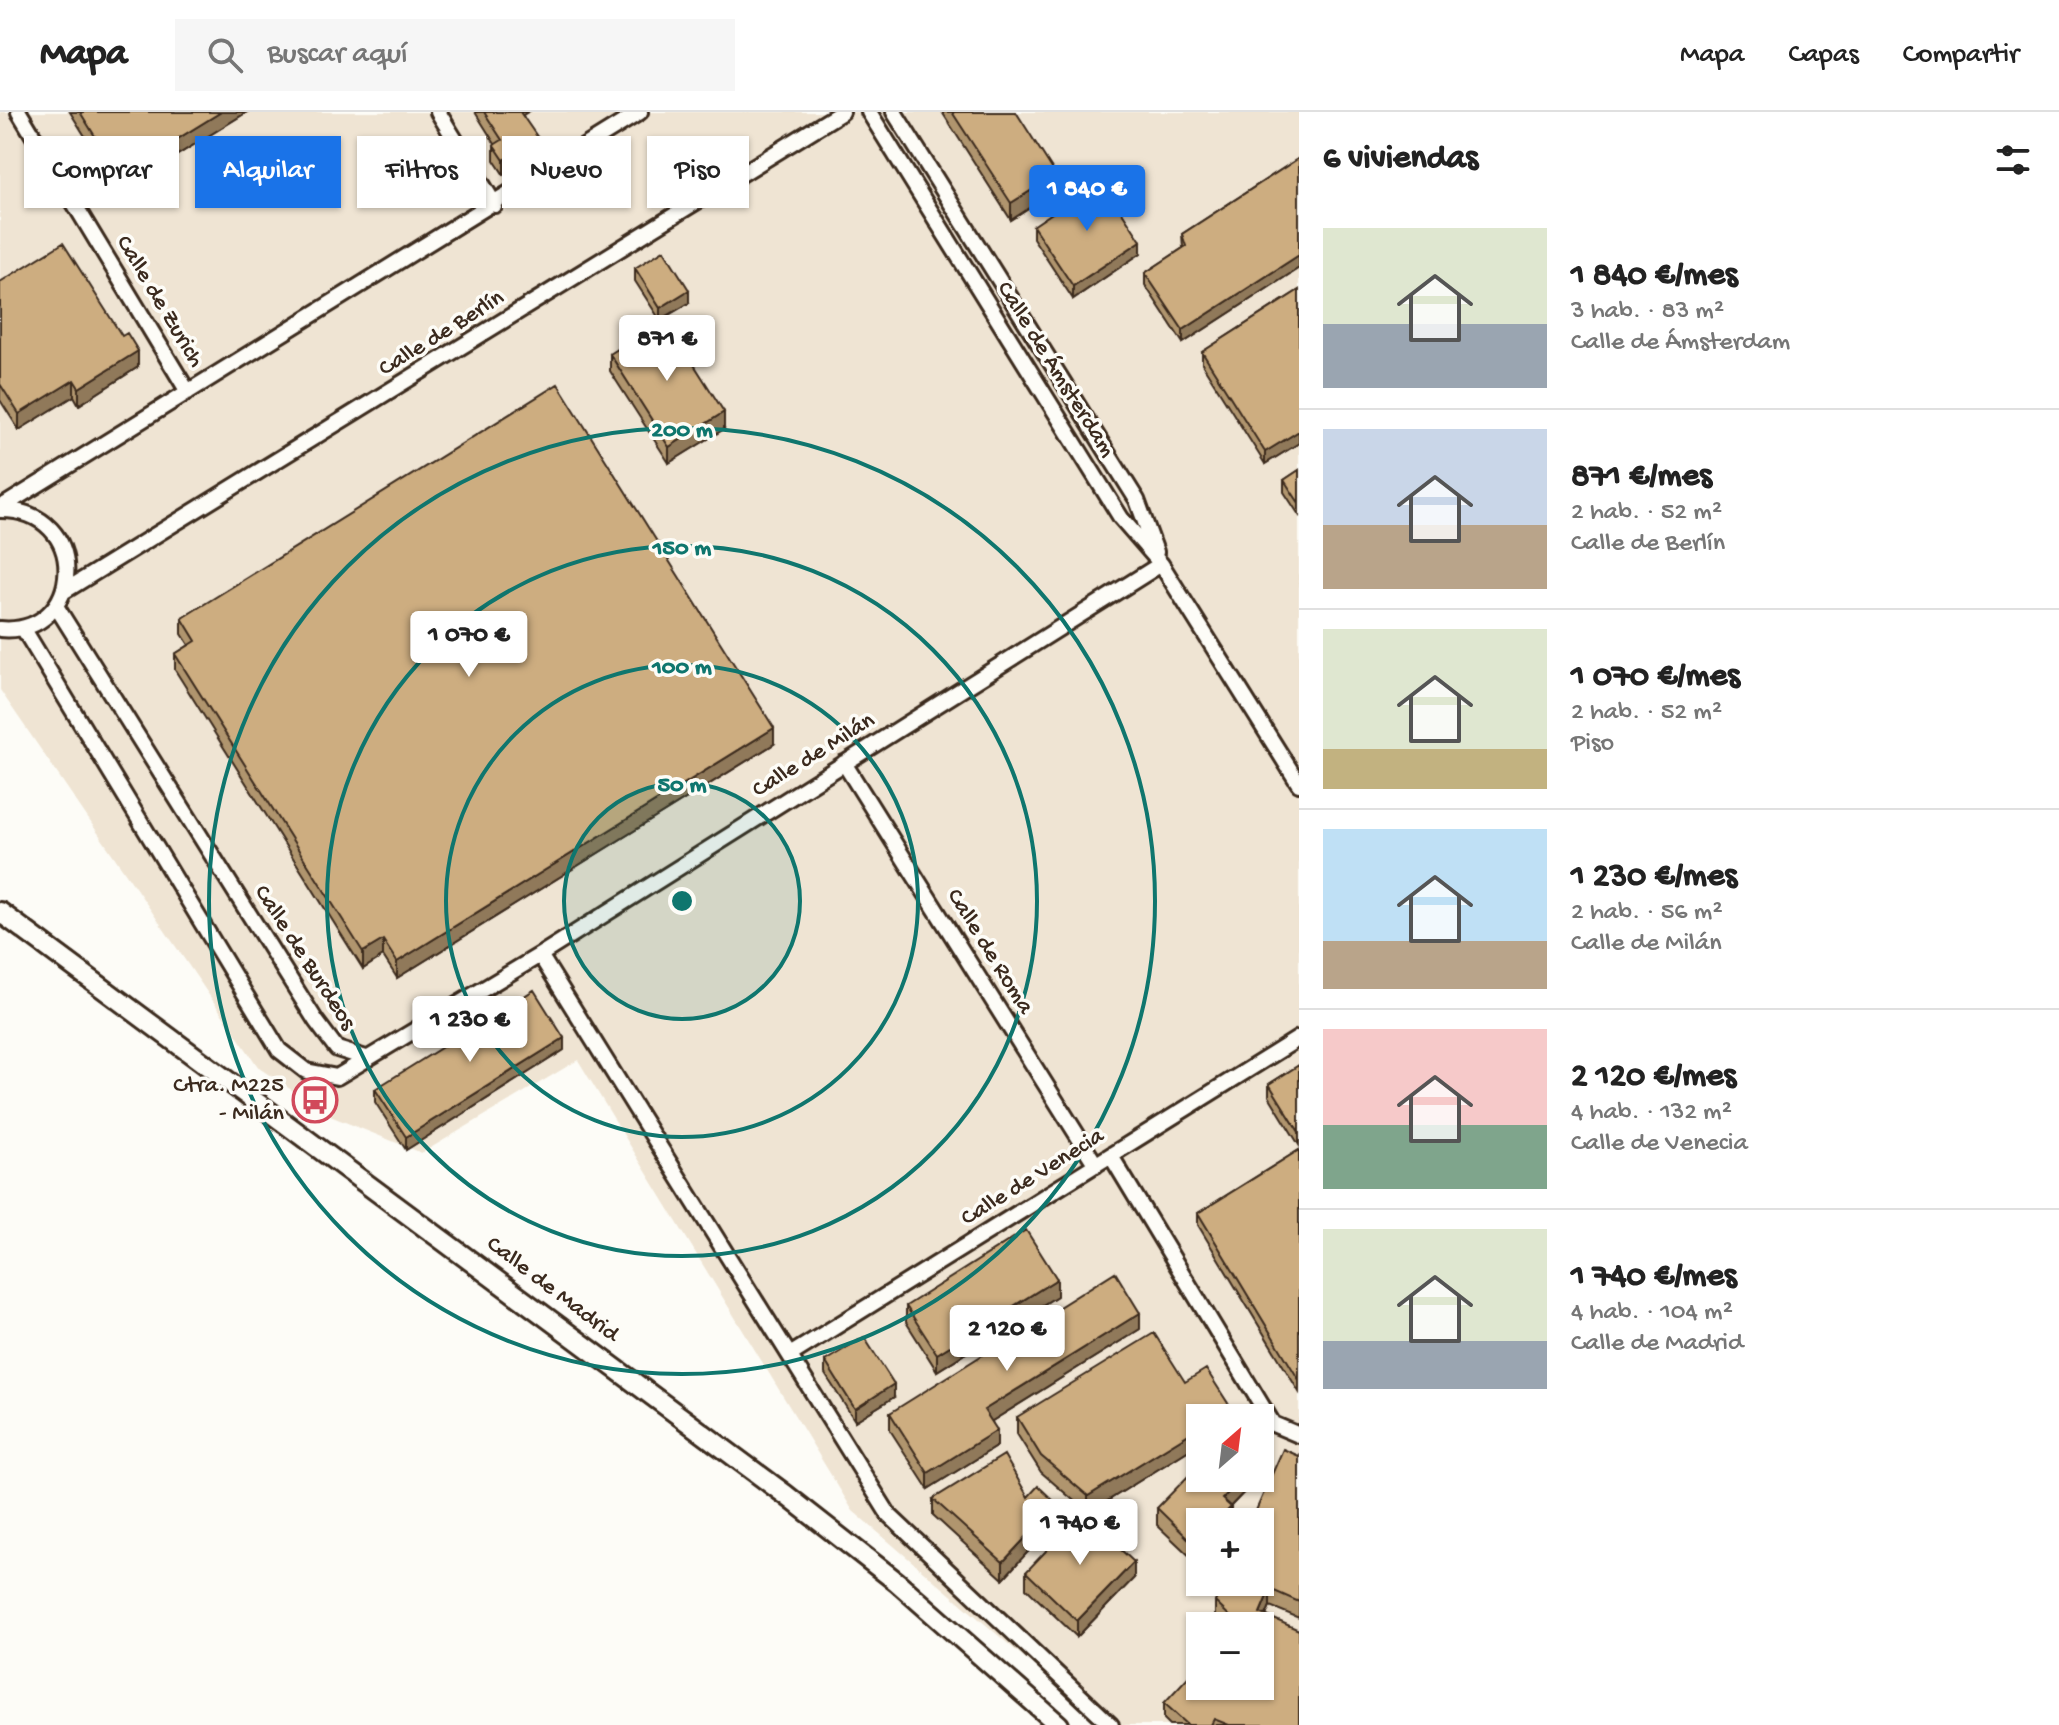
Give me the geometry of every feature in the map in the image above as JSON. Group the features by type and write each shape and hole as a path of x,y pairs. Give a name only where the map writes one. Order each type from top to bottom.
{"street":[{"name":"Calle de Zurich","path":"19,112 188,392"},
{"path":"438,112 495,205"},
{"path":"0,509 495,205 640,112"},
{"name":"Calle de Berlín","path":"63,592 842,112"},
{"name":"Calle de Ámsterdam","path":"869,112 1121,518 1161,564 1299,784"},
{"name":"Calle de Ámsterdam","path":"894,112 1137,500 1161,564"},
{"path":"0,509 33,515 60,539 66,556 63,592 56,606 41,620 23,628 0,629"},
{"name":"Calle de Milán","path":"366,1058 540,955 1161,564"},
{"name":"Calle de Burdeos","path":"56,606 316,1021 337,1049 366,1058"},
{"name":"Calle de Burdeos","path":"23,628 279,1050 306,1071 337,1077 366,1058"},
{"name":"Calle de Roma","path":"844,763 1096,1165"},
{"name":"Calle de Madrid","path":"0,912 786,1495 897,1582 1059,1725"},
{"path":"540,955 889,1515 1111,1725"},
{"name":"Calle de Venecia","path":"790,1355 1299,1038"},
{"path":"1111,1156 1273,1424 1299,1435"}],"shaded area":[{"path":"0,112 1299,112 1299,1725 1103,1725 853,1511 578,1060 422,1153 330,1116 259,1068 0,690"}],"building":[{"path":"80,112 221,112 179,138 95,136"},
{"path":"484,112 520,112 537,136 502,136 502,140"},
{"path":"952,112 1016,112 1056,175 1011,203"},
{"path":"502,140 502,157 494,145"},
{"path":"1299,158 1299,255 1183,330 1145,273 1186,246 1182,234"},
{"path":"1101,180 1141,241 1073,286 1033,226"},
{"path":"63,243 122,336 127,333 138,351 79,388 74,380 19,414 0,384 0,282"},
{"path":"664,250 689,290 660,308 635,268"},
{"path":"1299,290 1299,431 1265,452 1202,352"},
{"path":"665,319 724,412 669,447 610,354"},
{"path":"558,384 774,728 397,962 383,940 363,952 175,654 196,641 182,618"},
{"path":"1299,470 1299,503 1284,480"},
{"path":"534,990 564,1038 406,1137 375,1089"},
{"path":"1299,1065 1299,1132 1269,1084"},
{"path":"1299,1150 1299,1380 1198,1213"},
{"path":"1026,1230 1057,1279 937,1354 906,1306"},
{"path":"1115,1272 1140,1313 984,1410 997,1430 928,1473 890,1413"},
{"path":"1154,1333 1185,1382 1206,1369 1228,1404 1186,1404 1186,1436 1088,1496 1041,1456 1017,1417"},
{"path":"864,1337 894,1384 855,1409 825,1361"},
{"path":"1283,1449 1299,1456 1299,1602 1274,1591 1274,1508 1257,1508 1264,1492 1274,1492 1274,1470"},
{"path":"1004,1455 1028,1497 1038,1486 1057,1504 1003,1562 933,1499"},
{"path":"1186,1478 1186,1492 1229,1492 1222,1499 1231,1507 1186,1508 1186,1536 1157,1508"},
{"path":"1082,1513 1134,1562 1077,1621 1026,1572"},
{"path":"1218,1596 1267,1596 1260,1612 1225,1612 1215,1602"},
{"path":"1274,1619 1299,1630 1299,1725 1229,1725 1214,1719 1211,1725 1188,1725 1164,1703 1186,1679 1186,1700 1274,1700"}],"place":[{"name":"Ctra. M225 - Milán","path":"315,1100"}]}
